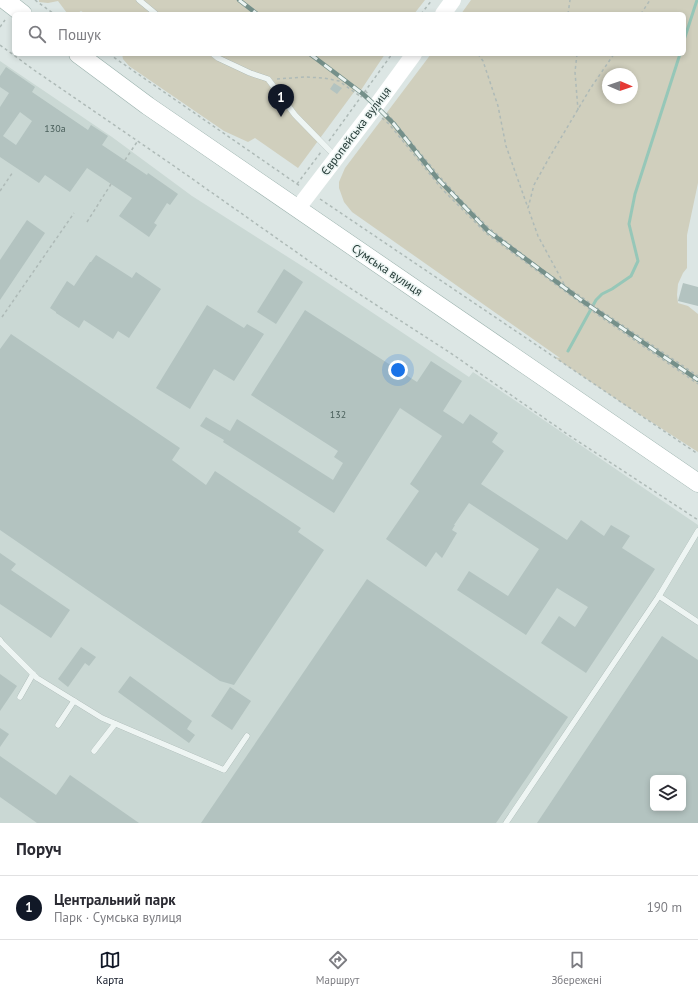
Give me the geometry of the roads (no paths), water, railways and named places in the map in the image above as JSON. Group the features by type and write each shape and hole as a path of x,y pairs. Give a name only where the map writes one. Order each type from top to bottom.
{"main road":[{"path":"5,0 20,12"},
{"path":"444,12 453,0"},
{"name":"Сумська вулиця","path":"81,56 148,106 698,483"},
{"name":"Європейська вулиця","path":"298,208 303,188 331,152 376,106 413,56"}],"lane":[{"path":"139,0 154,12"},
{"path":"216,56 250,73 268,79 295,115 331,152"},
{"path":"506,823 659,596 698,531"},
{"path":"659,596 698,622"},
{"path":"1,643 37,678 102,718 224,770 247,736"},
{"path":"20,698 33,674"},
{"path":"58,725 74,701"},
{"path":"94,751 115,724"}],"waterway":[{"path":"686,34 697,0"},
{"path":"568,351 596,300 602,294 631,276 638,261 629,224 635,194 679,56"}],"railway":[{"path":"239,0 254,12"},
{"path":"313,56 363,94 376,106 393,123 437,178 488,231 581,300 698,380"}],"place":[{"name":"Центральний парк","path":"281,117"}]}
